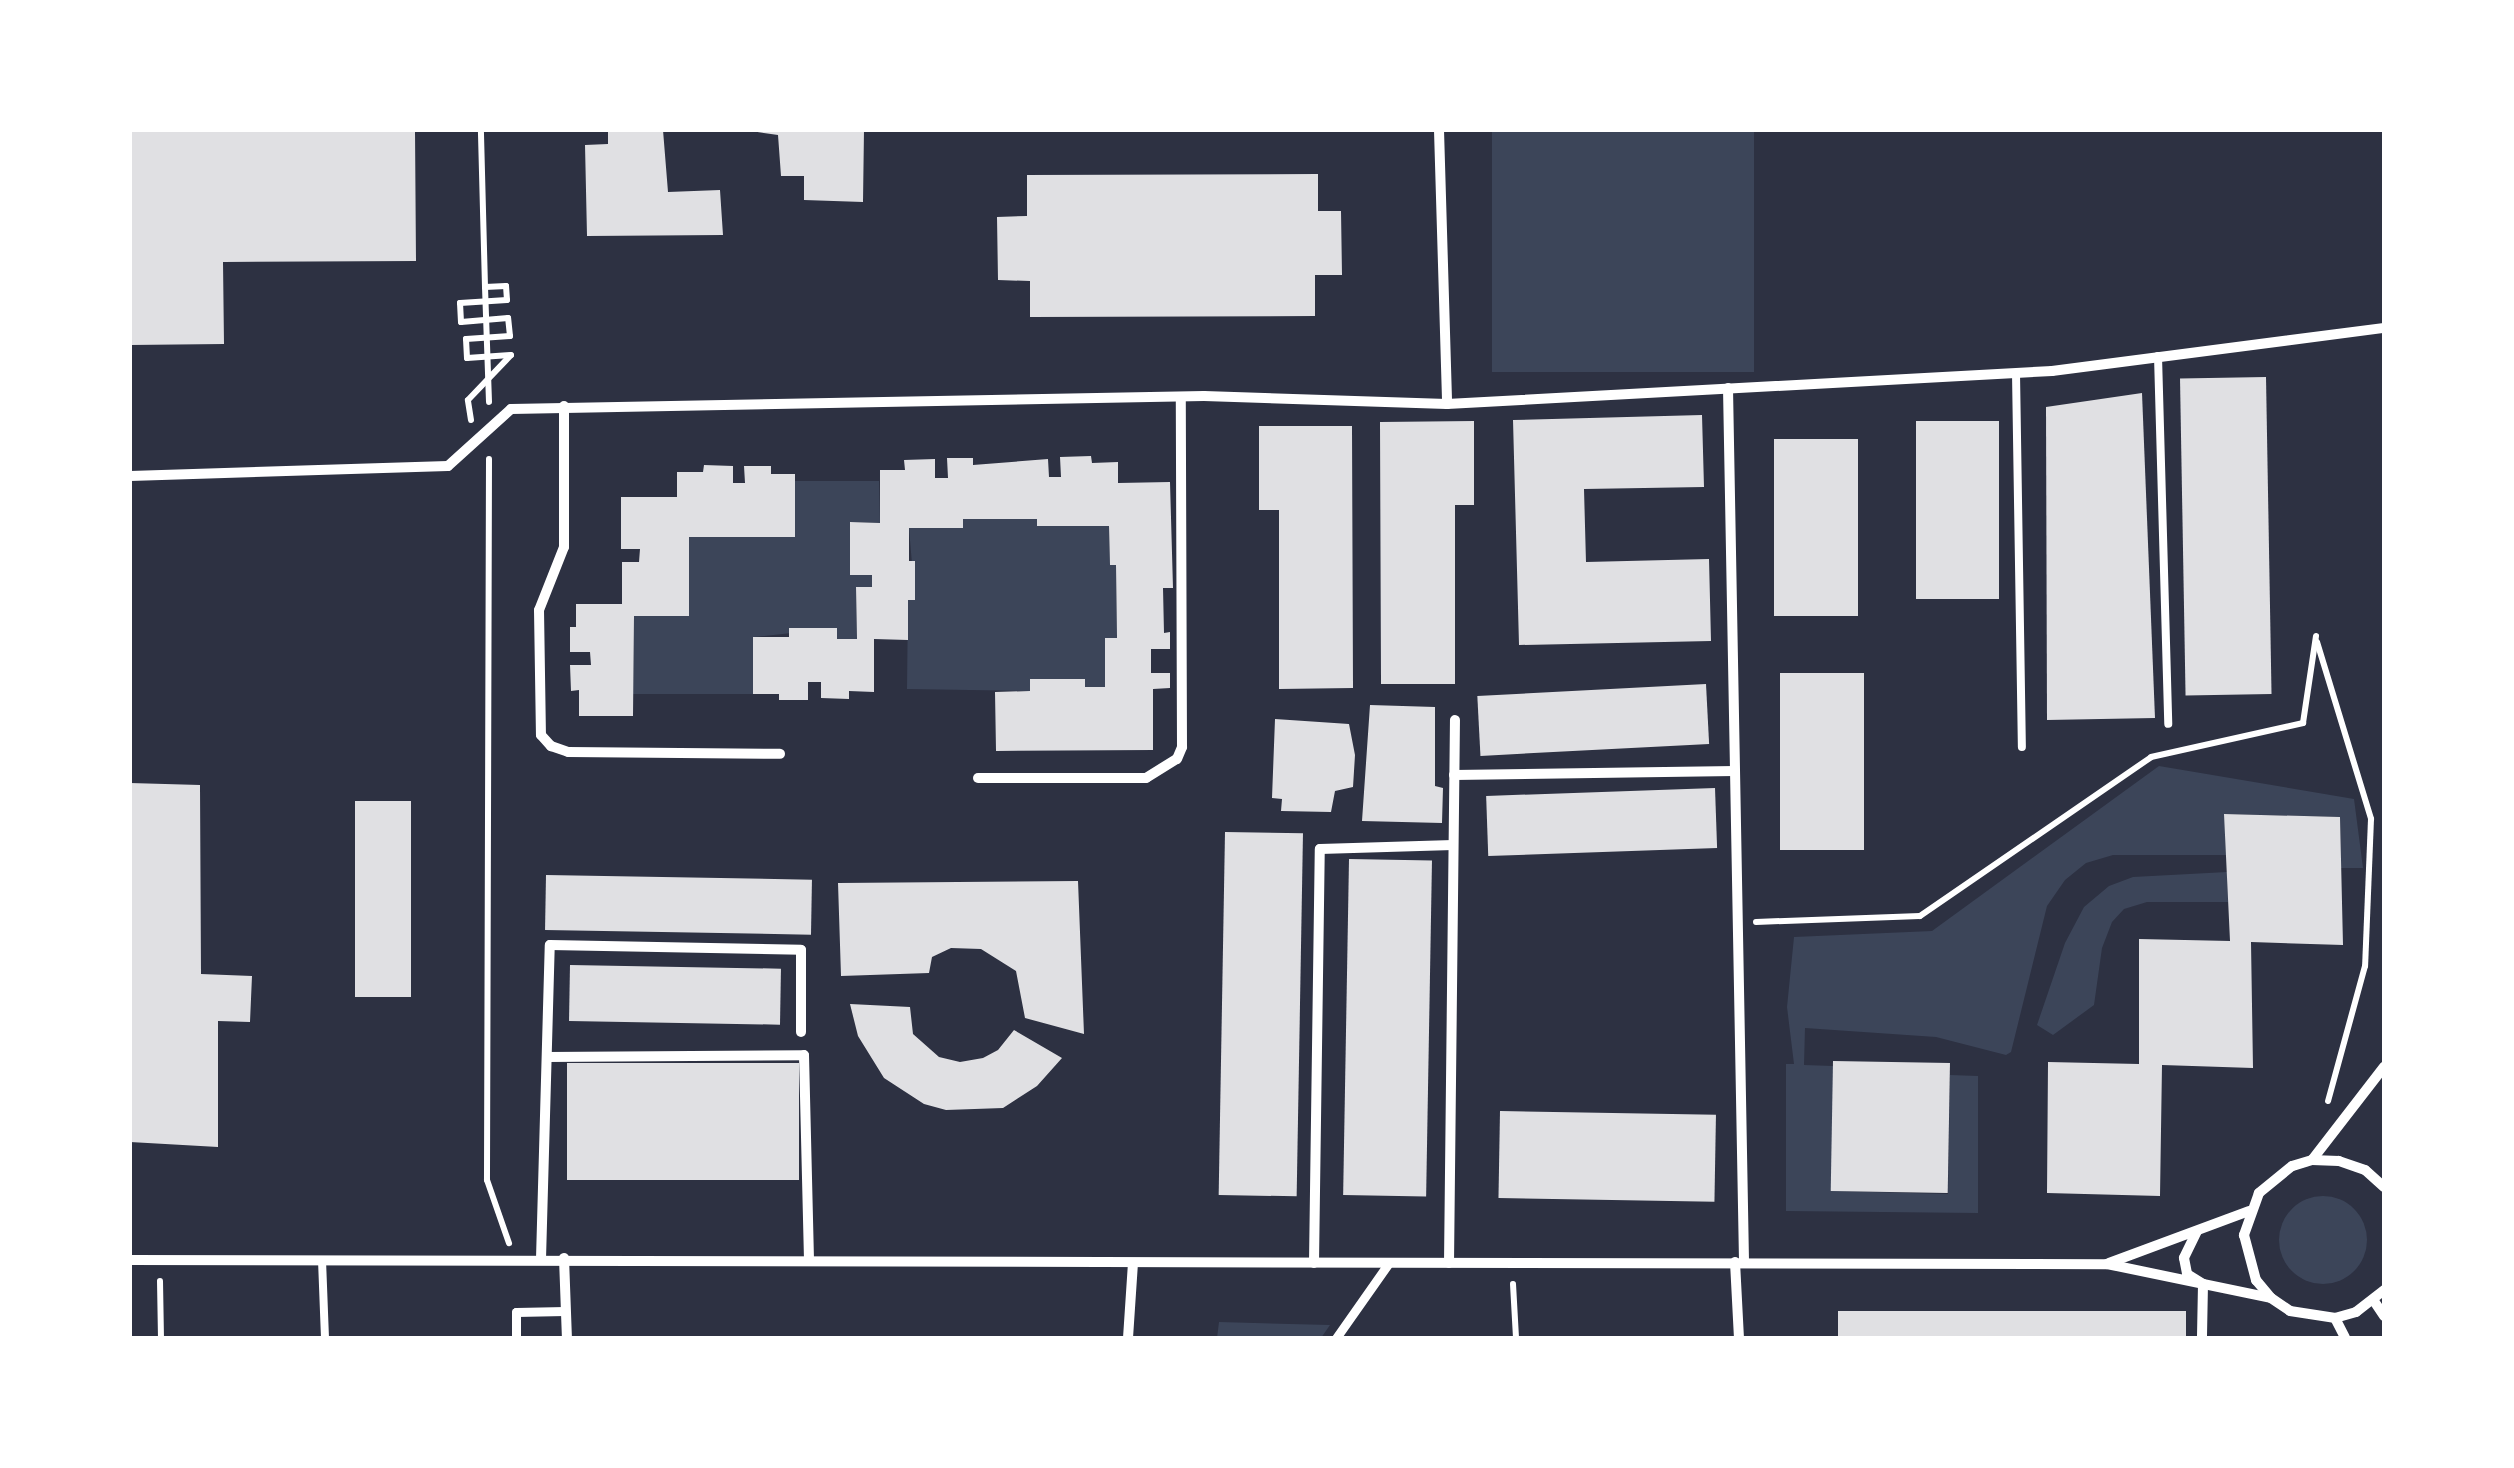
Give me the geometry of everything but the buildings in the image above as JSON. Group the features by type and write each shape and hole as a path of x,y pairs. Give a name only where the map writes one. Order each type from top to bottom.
{"street":[{"path":"1438,130 1447,404"},
{"path":"130,476 448,466 511,408 1181,397 1367,398 1447,404 2016,373 2384,328"},
{"path":"1728,388 1738,922 1739,1338"},
{"path":"978,778 1146,778 1169,768 1177,759 1182,748 1181,397"},
{"path":"564,406 564,547 538,610 542,734 551,746 568,752 780,754"},
{"path":"1449,1264 1455,720"},
{"path":"1454,775 1736,771"},
{"path":"1314,1263 1320,849 1454,845"},
{"path":"541,1258 550,945 801,950 801,1032"},
{"path":"547,1056 804,1054 809,1260"},
{"path":"2312,1160 2384,1067"},
{"path":"2271,1298 2247,1258 2244,1235 2249,1212 2274,1177 2312,1160 2339,1161 2365,1170 2384,1187"},
{"path":"2107,1264 2249,1212"},
{"path":"2197,1232 2184,1258 2187,1274 2203,1284"},
{"path":"564,1258 567,1338"},
{"path":"130,1260 2107,1264 2271,1298 2312,1318 2335,1318 2374,1301 2384,1290"},
{"path":"1128,1338 1133,1263"},
{"path":"1336,1338 1388,1264"},
{"path":"2202,1338 2203,1284"},
{"path":"2374,1301 2384,1316"},
{"path":"516,1338 516,1312 566,1311"},
{"path":"2335,1318 2345,1338"}],"lane":[{"path":"2158,356 2168,724"},
{"path":"2016,373 2022,747"},
{"path":"322,1260 325,1338"}],"path":[{"path":"480,130 490,428 487,1180 514,1258"},
{"path":"474,442 468,400 511,354 467,358 466,339 510,336 508,318 461,322 460,303 507,300 506,286 485,287"},
{"path":"1738,922 1920,916 2151,757 2303,723 2316,636 2370,819 2365,966 2328,1103"},
{"path":"160,1260 161,1338"},
{"path":"1512,1263 1516,1338"}],"shaded area":[{"path":"1492,130 1754,130 1754,372 1492,372"},
{"path":"795,481 879,481 880,523 851,522 872,575 872,587 856,587 857,639 837,639 837,628 754,637 753,694 633,694 634,616 689,615 689,537 795,537"},
{"path":"963,519 1037,519 1037,526 1109,526 1110,564 1116,565 1117,638 1105,639 1105,687 1085,687 1084,679 1030,679 1030,691 907,689 908,600 915,600 909,528 963,528"},
{"path":"2159,766 2354,799 2363,868 2341,868 2340,817 2225,814 2226,855 2113,855 2086,863 2065,880 2047,906 2011,1052 2006,1055 1936,1037 1805,1028 1804,1065 1833,1066 1834,1191 1948,1194 1950,1075 1978,1076 1978,1213 1786,1211 1786,1064 1794,1064 1787,1007 1794,937 1932,931"},
{"path":"2227,872 2228,902 2147,902 2124,909 2112,922 2102,948 2094,1005 2053,1035 2037,1025 2065,943 2084,907 2109,886 2133,877"},
{"path":"2323,1196 2354,1209 2367,1240 2354,1271 2323,1284 2292,1271 2279,1240 2292,1209"},
{"path":"1219,1322 1330,1325 1321,1338 1217,1338"}]}
